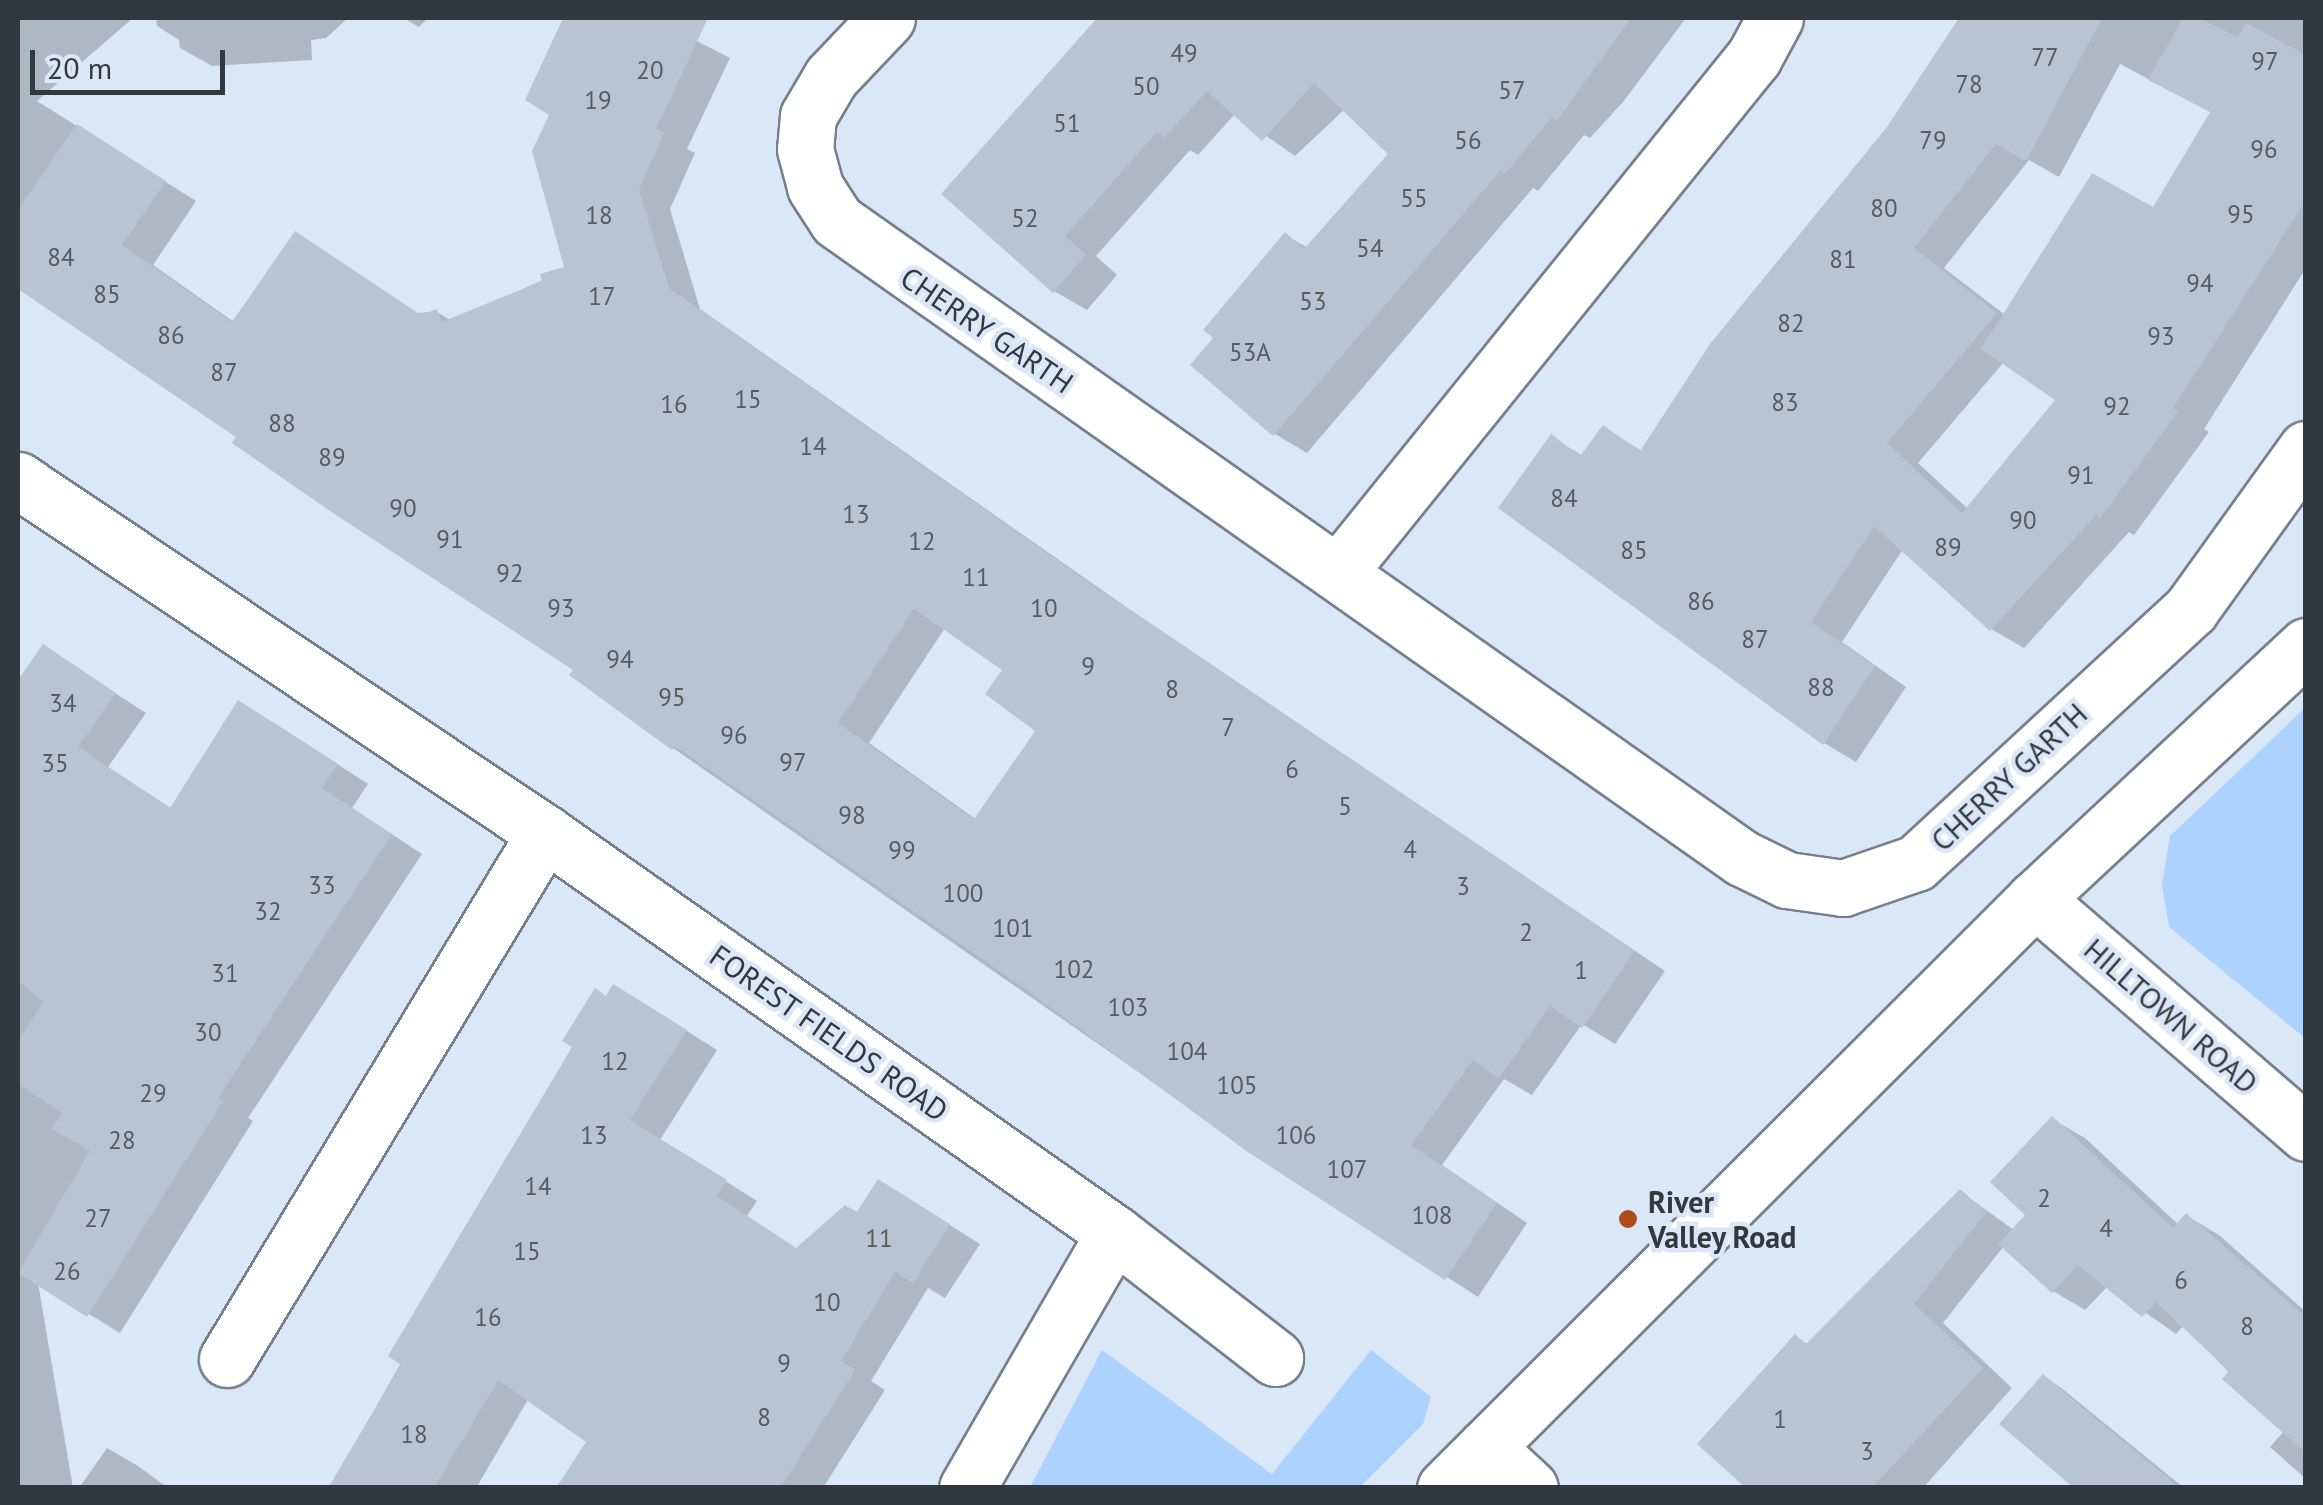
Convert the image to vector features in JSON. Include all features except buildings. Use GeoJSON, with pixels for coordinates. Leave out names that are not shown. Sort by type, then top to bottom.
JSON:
{"type":"FeatureCollection","features":[{"type":"Feature","properties":{"kind":"street","name":"CHERRY GARTH"},"geometry":{"type":"LineString","coordinates":[[887,18],[831,77],[808,116],[805,149],[815,188],[837,221],[878,256],[1340,570],[1742,858],[1787,880],[1843,888],[1916,862],[2190,609],[2306,449]]}},
{"type":"Feature","properties":{"kind":"street"},"geometry":{"type":"LineString","coordinates":[[1340,570],[1754,56],[1775,18]]}},
{"type":"Feature","properties":{"kind":"street","name":"FOREST FIELDS ROAD"},"geometry":{"type":"LineString","coordinates":[[18,480],[545,834],[1114,1233],[1275,1358]]}},
{"type":"Feature","properties":{"kind":"street"},"geometry":{"type":"LineString","coordinates":[[1445,1488],[2035,899],[2306,646]]}},
{"type":"Feature","properties":{"kind":"street"},"geometry":{"type":"LineString","coordinates":[[227,1360],[545,834]]}},
{"type":"Feature","properties":{"kind":"street","name":"HILLTOWN ROAD"},"geometry":{"type":"LineString","coordinates":[[2035,899],[2306,1133]]}},
{"type":"Feature","properties":{"kind":"street"},"geometry":{"type":"LineString","coordinates":[[967,1488],[1114,1233]]}},
{"type":"Feature","properties":{"kind":"street"},"geometry":{"type":"LineString","coordinates":[[1486,1448],[1530,1488]]}},
{"type":"Feature","properties":{"kind":"shaded area"},"geometry":{"type":"Polygon","coordinates":[[[2305,708],[2305,1038],[2169,927],[2162,884],[2170,836],[2305,708]]]}},
{"type":"Feature","properties":{"kind":"shaded area"},"geometry":{"type":"Polygon","coordinates":[[[1102,1350],[1272,1474],[1371,1350],[1431,1397],[1423,1424],[1360,1487],[1030,1487],[1102,1350]]]}},
{"type":"Feature","properties":{"kind":"place","name":"River Valley Road"},"geometry":{"type":"Point","coordinates":[1628,1219]}}]}
